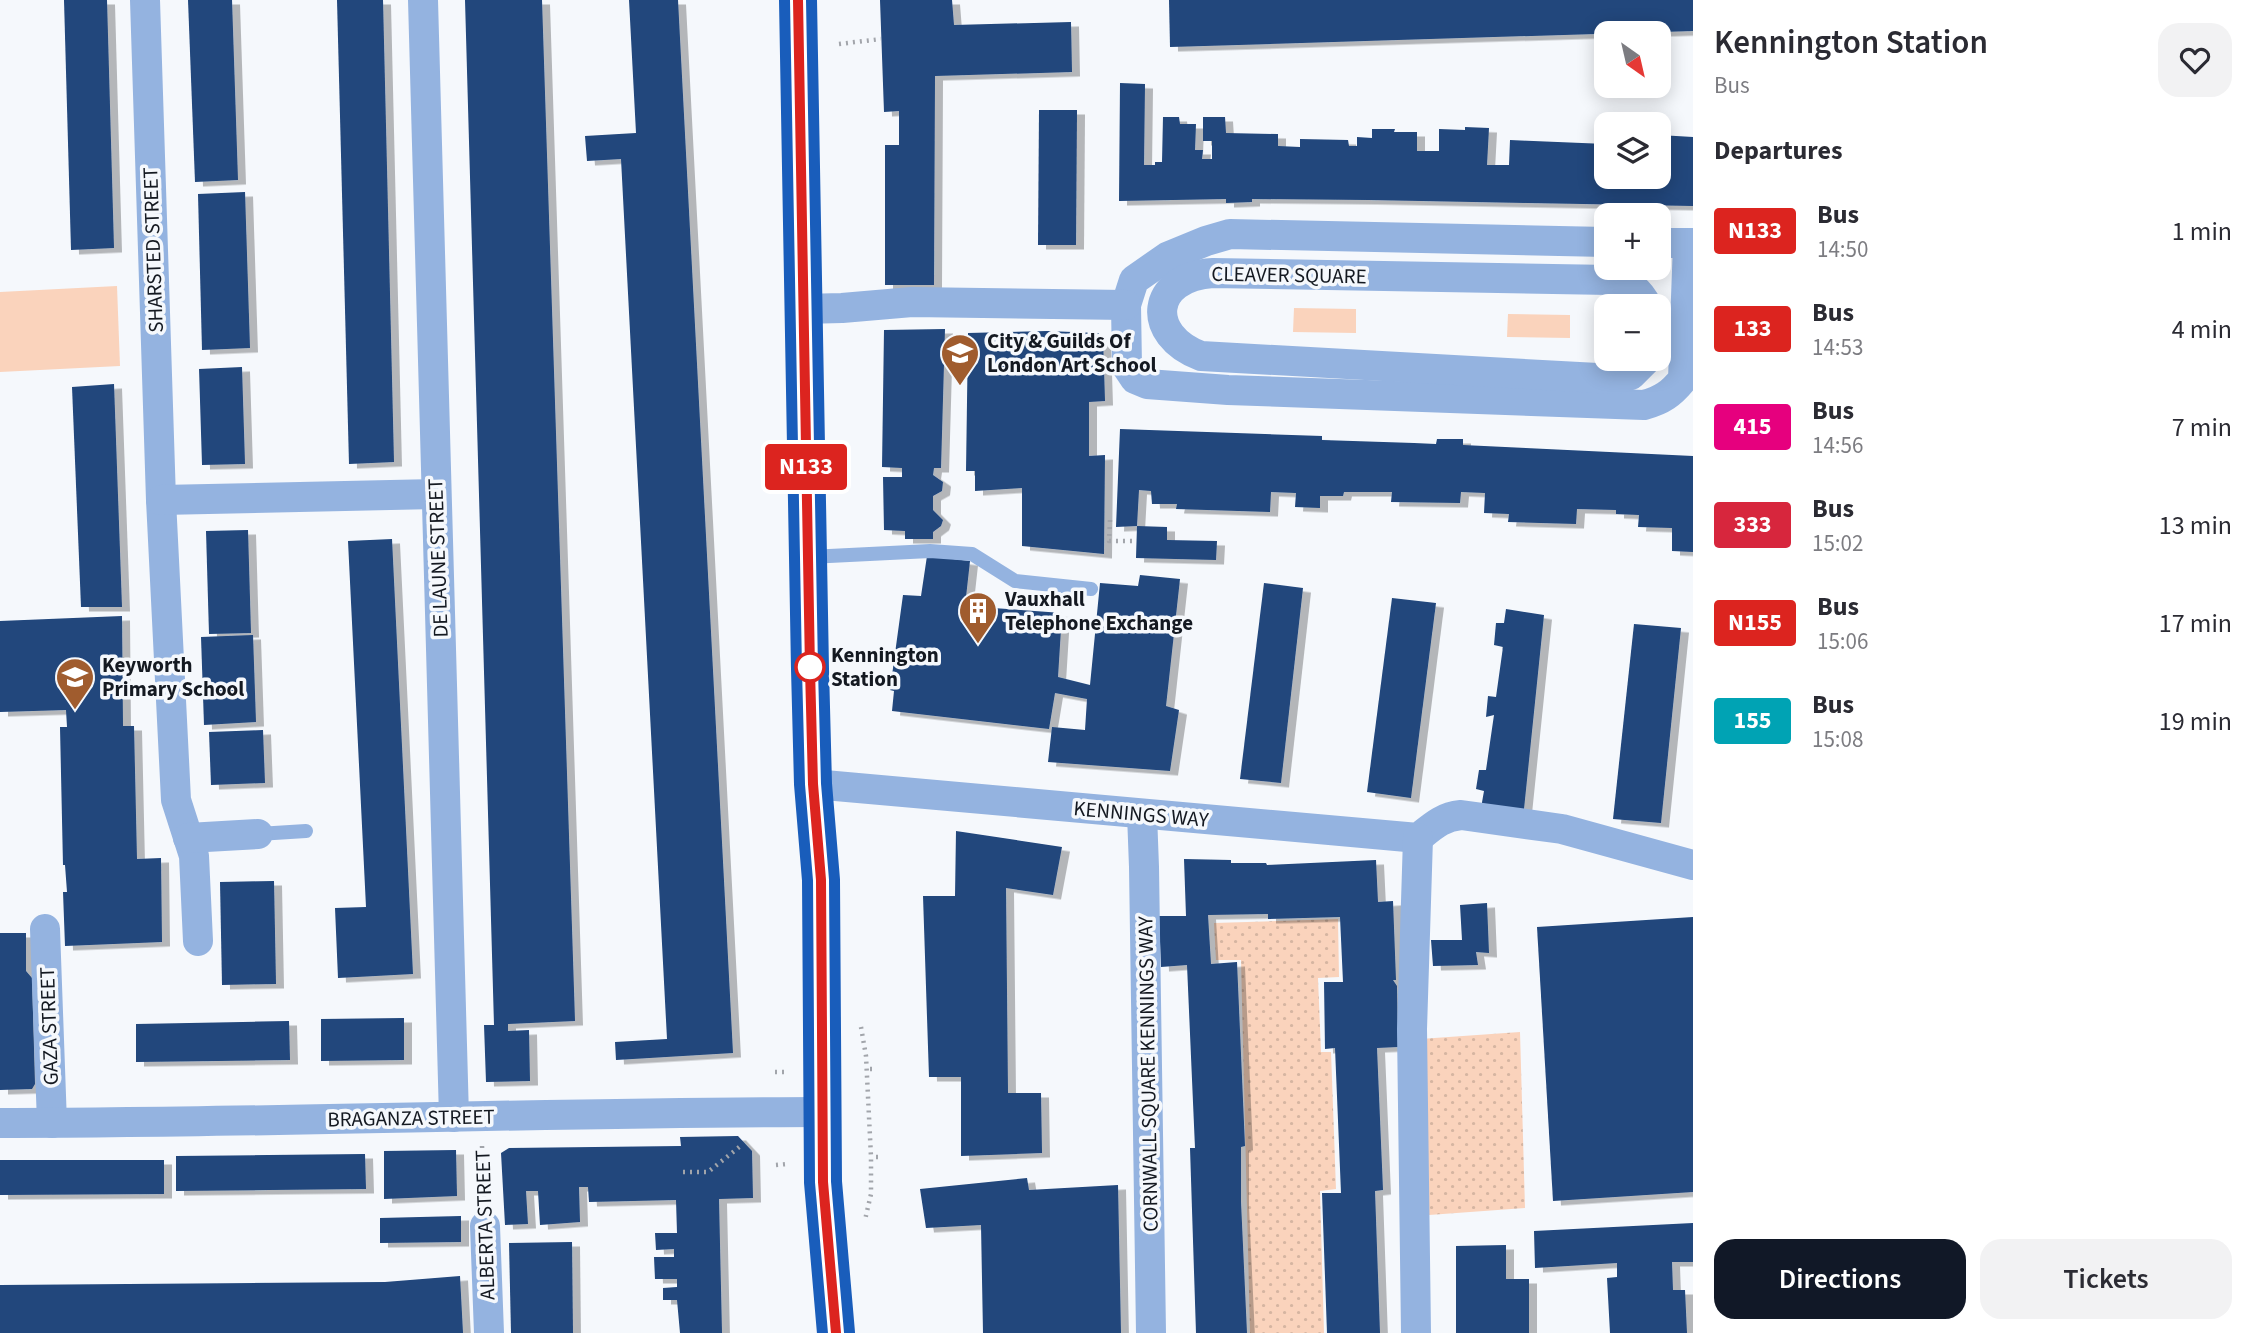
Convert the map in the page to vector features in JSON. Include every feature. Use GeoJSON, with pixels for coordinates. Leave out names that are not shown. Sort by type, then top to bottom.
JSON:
{"type":"FeatureCollection","features":[{"type":"Feature","properties":{"kind":"highway"},"geometry":{"type":"LineString","coordinates":[[798,0],[807,558],[813,784],[821,880],[823,1182],[836,1333]]}},
{"type":"Feature","properties":{"kind":"street","name":"SHARSTED STREET"},"geometry":{"type":"LineString","coordinates":[[145,0],[161,500],[176,800],[194,856],[198,941]]}},
{"type":"Feature","properties":{"kind":"street","name":"DE LAUNE STREET"},"geometry":{"type":"LineString","coordinates":[[423,0],[436,494],[467,1117]]}},
{"type":"Feature","properties":{"kind":"street","name":"CLEAVER SQUARE"},"geometry":{"type":"LineString","coordinates":[[1594,242],[1230,234],[1167,257],[1134,280],[1126,305],[1127,367],[1135,379],[1147,384],[1228,390],[1644,405],[1662,401],[1683,379],[1680,243]]}},
{"type":"Feature","properties":{"kind":"street","name":"CLEAVER SQUARE"},"geometry":{"type":"LineString","coordinates":[[1635,371],[1631,375],[1616,379],[1200,356],[1175,342],[1165,324],[1163,308],[1167,294],[1177,283],[1190,277],[1213,273],[1611,279],[1627,283],[1638,294]]}},
{"type":"Feature","properties":{"kind":"street"},"geometry":{"type":"LineString","coordinates":[[803,309],[871,307],[894,302],[1126,305]]}},
{"type":"Feature","properties":{"kind":"street"},"geometry":{"type":"LineString","coordinates":[[161,500],[436,494]]}},
{"type":"Feature","properties":{"kind":"street","name":"KENNINGS WAY"},"geometry":{"type":"LineString","coordinates":[[813,784],[1419,838]]}},
{"type":"Feature","properties":{"kind":"street","name":"CORNWALL SQUARE KENNINGS WAY"},"geometry":{"type":"LineString","coordinates":[[1142,814],[1152,1333]]}},
{"type":"Feature","properties":{"kind":"street"},"geometry":{"type":"LineString","coordinates":[[1416,1333],[1412,1029],[1419,838],[1447,816],[1461,815],[1562,829],[1693,864]]}},
{"type":"Feature","properties":{"kind":"street"},"geometry":{"type":"LineString","coordinates":[[188,838],[258,834]]}},
{"type":"Feature","properties":{"kind":"street","name":"GAZA STREET"},"geometry":{"type":"LineString","coordinates":[[45,929],[52,1123]]}},
{"type":"Feature","properties":{"kind":"street","name":"BRAGANZA STREET"},"geometry":{"type":"LineString","coordinates":[[0,1123],[588,1113],[823,1112]]}},
{"type":"Feature","properties":{"kind":"street","name":"ALBERTA STREET"},"geometry":{"type":"LineString","coordinates":[[485,1226],[489,1333]]}},
{"type":"Feature","properties":{"kind":"lane"},"geometry":{"type":"LineString","coordinates":[[807,558],[930,551],[972,554],[1016,581],[1091,589]]}},
{"type":"Feature","properties":{"kind":"lane"},"geometry":{"type":"LineString","coordinates":[[258,834],[306,831]]}},
{"type":"Feature","properties":{"kind":"path"},"geometry":{"type":"LineString","coordinates":[[839,44],[881,39]]}},
{"type":"Feature","properties":{"kind":"path"},"geometry":{"type":"LineString","coordinates":[[1110,520],[1109,541],[1136,541]]}},
{"type":"Feature","properties":{"kind":"path"},"geometry":{"type":"LineString","coordinates":[[775,1072],[784,1072]]}},
{"type":"Feature","properties":{"kind":"path"},"geometry":{"type":"LineString","coordinates":[[683,1172],[708,1172],[744,1143],[772,1112]]}},
{"type":"Feature","properties":{"kind":"path","name":"ALBERTA STREET"},"geometry":{"type":"LineString","coordinates":[[467,1117],[485,1226]]}},
{"type":"Feature","properties":{"kind":"path"},"geometry":{"type":"LineString","coordinates":[[776,1165],[787,1164]]}},
{"type":"Feature","properties":{"kind":"shaded area"},"geometry":{"type":"Polygon","coordinates":[[[117,286],[120,366],[0,372],[0,292],[117,286]]]}},
{"type":"Feature","properties":{"kind":"shaded area"},"geometry":{"type":"Polygon","coordinates":[[[1294,308],[1356,309],[1356,333],[1293,332],[1294,308]]]}},
{"type":"Feature","properties":{"kind":"shaded area"},"geometry":{"type":"Polygon","coordinates":[[[1508,314],[1570,315],[1570,338],[1507,337],[1508,314]]]}},
{"type":"Feature","properties":{"kind":"shaded area"},"geometry":{"type":"Polygon","coordinates":[[[1338,919],[1339,977],[1318,978],[1321,1052],[1331,1052],[1336,1189],[1320,1191],[1324,1333],[1250,1333],[1241,960],[1216,960],[1214,923],[1338,919]]]}},
{"type":"Feature","properties":{"kind":"shaded area"},"geometry":{"type":"Polygon","coordinates":[[[1520,1032],[1525,1208],[1429,1215],[1420,1039],[1520,1032]]]}},
{"type":"Feature","properties":{"kind":"building"},"geometry":{"type":"Polygon","coordinates":[[[64,0],[107,0],[114,248],[71,250],[64,0]]]}},
{"type":"Feature","properties":{"kind":"building"},"geometry":{"type":"Polygon","coordinates":[[[188,0],[232,0],[238,180],[195,182],[188,0]]]}},
{"type":"Feature","properties":{"kind":"building"},"geometry":{"type":"Polygon","coordinates":[[[337,0],[383,0],[394,462],[349,464],[337,0]]]}},
{"type":"Feature","properties":{"kind":"building"},"geometry":{"type":"Polygon","coordinates":[[[465,0],[542,0],[575,1021],[508,1024],[508,1031],[529,1030],[530,1081],[486,1082],[484,1025],[494,1025],[465,0]]]}},
{"type":"Feature","properties":{"kind":"building"},"geometry":{"type":"Polygon","coordinates":[[[629,0],[678,0],[733,1053],[616,1060],[615,1042],[667,1039],[621,159],[587,161],[585,136],[636,133],[629,0]]]}},
{"type":"Feature","properties":{"kind":"building"},"geometry":{"type":"Polygon","coordinates":[[[880,0],[952,0],[954,25],[1071,22],[1072,72],[935,76],[934,285],[885,285],[885,145],[899,145],[899,111],[884,112],[880,0]]]}},
{"type":"Feature","properties":{"kind":"building"},"geometry":{"type":"Polygon","coordinates":[[[1169,0],[1693,0],[1693,31],[1671,32],[1671,21],[1594,21],[1594,34],[1170,47],[1169,0]]]}},
{"type":"Feature","properties":{"kind":"building"},"geometry":{"type":"Polygon","coordinates":[[[1120,83],[1145,84],[1144,165],[1162,162],[1163,117],[1179,117],[1180,124],[1196,124],[1195,150],[1203,150],[1202,159],[1212,159],[1212,141],[1203,141],[1203,117],[1225,117],[1226,133],[1278,134],[1278,146],[1300,147],[1300,139],[1348,140],[1349,146],[1357,146],[1357,137],[1372,138],[1372,129],[1395,129],[1394,132],[1417,132],[1417,151],[1439,151],[1439,129],[1489,128],[1487,165],[1509,165],[1510,140],[1594,144],[1594,189],[1671,189],[1671,136],[1693,137],[1693,206],[1671,206],[1671,203],[1369,200],[1252,199],[1252,202],[1226,203],[1226,199],[1119,201],[1120,83]]]}},
{"type":"Feature","properties":{"kind":"building"},"geometry":{"type":"Polygon","coordinates":[[[1039,110],[1077,110],[1076,245],[1038,245],[1039,110]]]}},
{"type":"Feature","properties":{"kind":"building"},"geometry":{"type":"Polygon","coordinates":[[[245,192],[250,348],[202,350],[198,194],[245,192]]]}},
{"type":"Feature","properties":{"kind":"building"},"geometry":{"type":"Polygon","coordinates":[[[945,329],[941,468],[934,468],[933,475],[943,482],[942,491],[933,496],[933,510],[943,520],[941,526],[933,532],[933,539],[905,539],[905,531],[884,530],[883,477],[902,477],[902,468],[882,467],[884,330],[945,329]]]}},
{"type":"Feature","properties":{"kind":"building","name":"City & Guilds Of London Art School"},"geometry":{"type":"Polygon","coordinates":[[[968,333],[1098,333],[1103,337],[1105,401],[1089,402],[1089,456],[1105,455],[1104,554],[1022,546],[1022,488],[975,491],[975,471],[966,471],[968,333]]]}},
{"type":"Feature","properties":{"kind":"building"},"geometry":{"type":"Polygon","coordinates":[[[242,367],[245,464],[202,465],[199,369],[242,367]]]}},
{"type":"Feature","properties":{"kind":"building"},"geometry":{"type":"Polygon","coordinates":[[[114,384],[122,607],[81,607],[72,387],[114,384]]]}},
{"type":"Feature","properties":{"kind":"building"},"geometry":{"type":"Polygon","coordinates":[[[1120,429],[1322,436],[1322,440],[1436,444],[1437,439],[1463,439],[1463,445],[1693,456],[1693,552],[1672,551],[1672,528],[1638,527],[1639,515],[1616,514],[1616,510],[1577,509],[1576,524],[1508,522],[1509,514],[1484,513],[1485,493],[1461,492],[1460,503],[1391,502],[1392,492],[1344,492],[1343,496],[1320,496],[1320,508],[1295,507],[1296,493],[1271,492],[1270,512],[1176,509],[1177,504],[1152,504],[1151,491],[1139,490],[1137,526],[1116,527],[1120,429]]]}},
{"type":"Feature","properties":{"kind":"building"},"geometry":{"type":"Polygon","coordinates":[[[1137,526],[1167,527],[1167,540],[1217,541],[1216,560],[1136,558],[1137,526]]]}},
{"type":"Feature","properties":{"kind":"building"},"geometry":{"type":"Polygon","coordinates":[[[248,530],[251,633],[209,634],[206,531],[248,530]]]}},
{"type":"Feature","properties":{"kind":"building"},"geometry":{"type":"Polygon","coordinates":[[[392,539],[413,974],[338,978],[335,908],[366,907],[348,541],[392,539]]]}},
{"type":"Feature","properties":{"kind":"building","name":"Vauxhall Telephone Exchange"},"geometry":{"type":"Polygon","coordinates":[[[927,556],[970,561],[965,606],[1062,613],[1058,677],[1090,685],[1100,583],[1138,586],[1140,575],[1180,579],[1166,706],[1179,710],[1170,771],[1048,762],[1052,727],[1085,730],[1087,699],[1055,693],[1049,729],[892,711],[894,691],[890,690],[903,595],[921,596],[927,556]]]}},
{"type":"Feature","properties":{"kind":"building"},"geometry":{"type":"Polygon","coordinates":[[[1264,583],[1303,588],[1281,783],[1240,779],[1264,583]]]}},
{"type":"Feature","properties":{"kind":"building"},"geometry":{"type":"Polygon","coordinates":[[[1392,598],[1436,603],[1411,798],[1367,792],[1392,598]]]}},
{"type":"Feature","properties":{"kind":"building"},"geometry":{"type":"Polygon","coordinates":[[[1506,609],[1544,615],[1524,809],[1481,808],[1484,791],[1476,789],[1479,770],[1486,770],[1494,715],[1486,717],[1488,696],[1496,697],[1503,647],[1494,645],[1496,623],[1504,623],[1506,609]]]}},
{"type":"Feature","properties":{"kind":"building"},"geometry":{"type":"Polygon","coordinates":[[[122,616],[123,726],[134,726],[137,859],[161,858],[162,942],[65,946],[63,892],[67,892],[63,865],[60,727],[67,727],[66,710],[0,712],[0,621],[122,616]]]}},
{"type":"Feature","properties":{"kind":"building"},"geometry":{"type":"Polygon","coordinates":[[[1634,624],[1681,628],[1661,823],[1613,819],[1634,624]]]}},
{"type":"Feature","properties":{"kind":"building"},"geometry":{"type":"Polygon","coordinates":[[[253,635],[256,722],[204,725],[201,637],[253,635]]]}},
{"type":"Feature","properties":{"kind":"building"},"geometry":{"type":"Polygon","coordinates":[[[263,730],[265,783],[211,785],[209,732],[263,730]]]}},
{"type":"Feature","properties":{"kind":"building"},"geometry":{"type":"Polygon","coordinates":[[[956,831],[1062,847],[1053,895],[1006,888],[1008,1093],[1041,1093],[1042,1153],[961,1156],[961,1077],[929,1077],[923,896],[955,896],[956,831]]]}},
{"type":"Feature","properties":{"kind":"building"},"geometry":{"type":"Polygon","coordinates":[[[1184,859],[1231,860],[1231,863],[1267,865],[1376,860],[1378,902],[1393,901],[1396,980],[1393,980],[1397,986],[1398,1047],[1377,1048],[1383,1190],[1375,1191],[1380,1333],[1327,1333],[1322,1193],[1341,1193],[1335,1048],[1325,1049],[1324,982],[1343,982],[1340,917],[1268,919],[1268,914],[1208,915],[1211,964],[1237,962],[1245,1146],[1241,1147],[1241,1202],[1247,1333],[1196,1333],[1190,1148],[1195,1148],[1187,965],[1161,967],[1159,916],[1186,916],[1184,859]]]}},
{"type":"Feature","properties":{"kind":"building"},"geometry":{"type":"Polygon","coordinates":[[[274,881],[276,984],[222,985],[220,882],[274,881]]]}},
{"type":"Feature","properties":{"kind":"building"},"geometry":{"type":"Polygon","coordinates":[[[1487,903],[1489,953],[1476,952],[1478,965],[1433,966],[1431,940],[1462,940],[1460,905],[1487,903]]]}},
{"type":"Feature","properties":{"kind":"building"},"geometry":{"type":"Polygon","coordinates":[[[1693,917],[1693,1192],[1553,1201],[1537,927],[1693,917]]]}},
{"type":"Feature","properties":{"kind":"building"},"geometry":{"type":"Polygon","coordinates":[[[0,933],[26,933],[26,971],[32,978],[35,1084],[32,1089],[0,1090],[0,933]]]}},
{"type":"Feature","properties":{"kind":"building"},"geometry":{"type":"Polygon","coordinates":[[[404,1018],[404,1060],[321,1061],[321,1019],[404,1018]]]}},
{"type":"Feature","properties":{"kind":"building"},"geometry":{"type":"Polygon","coordinates":[[[289,1021],[290,1060],[136,1062],[136,1024],[289,1021]]]}},
{"type":"Feature","properties":{"kind":"building"},"geometry":{"type":"Polygon","coordinates":[[[738,1136],[752,1151],[753,1198],[719,1199],[722,1333],[680,1333],[677,1300],[663,1300],[663,1288],[677,1287],[677,1279],[655,1279],[654,1257],[674,1257],[674,1249],[656,1250],[655,1233],[677,1233],[676,1200],[589,1202],[588,1187],[579,1187],[580,1222],[540,1225],[538,1191],[526,1191],[528,1224],[505,1225],[501,1153],[509,1148],[681,1146],[680,1137],[738,1136]]]}},
{"type":"Feature","properties":{"kind":"building"},"geometry":{"type":"Polygon","coordinates":[[[456,1150],[457,1196],[384,1199],[384,1151],[456,1150]]]}},
{"type":"Feature","properties":{"kind":"building"},"geometry":{"type":"Polygon","coordinates":[[[365,1154],[366,1189],[176,1191],[176,1156],[365,1154]]]}},
{"type":"Feature","properties":{"kind":"building"},"geometry":{"type":"Polygon","coordinates":[[[0,1160],[164,1160],[164,1194],[0,1195],[0,1160]]]}},
{"type":"Feature","properties":{"kind":"building"},"geometry":{"type":"Polygon","coordinates":[[[1027,1178],[1029,1190],[1118,1185],[1121,1333],[983,1333],[981,1225],[926,1228],[920,1189],[1027,1178]]]}},
{"type":"Feature","properties":{"kind":"building"},"geometry":{"type":"Polygon","coordinates":[[[461,1216],[461,1242],[380,1243],[380,1218],[461,1216]]]}},
{"type":"Feature","properties":{"kind":"building"},"geometry":{"type":"Polygon","coordinates":[[[1693,1223],[1693,1262],[1672,1262],[1673,1290],[1685,1290],[1687,1333],[1610,1333],[1607,1278],[1617,1277],[1617,1263],[1535,1268],[1534,1231],[1693,1223]]]}},
{"type":"Feature","properties":{"kind":"building"},"geometry":{"type":"Polygon","coordinates":[[[572,1242],[573,1333],[511,1333],[509,1243],[572,1242]]]}},
{"type":"Feature","properties":{"kind":"building"},"geometry":{"type":"Polygon","coordinates":[[[1506,1245],[1506,1279],[1529,1279],[1529,1333],[1456,1333],[1456,1246],[1506,1245]]]}},
{"type":"Feature","properties":{"kind":"building"},"geometry":{"type":"Polygon","coordinates":[[[460,1276],[463,1333],[0,1333],[0,1285],[385,1282],[460,1276]]]}},
{"type":"Feature","properties":{"kind":"bus line","name":"N133"},"geometry":{"type":"LineString","coordinates":[[798,0],[813,784],[821,880],[823,1182],[836,1333]]}},
{"type":"Feature","properties":{"kind":"place","name":"City & Guilds Of London Art School"},"geometry":{"type":"Point","coordinates":[960,387]}},
{"type":"Feature","properties":{"kind":"place","name":"Vauxhall Telephone Exchange"},"geometry":{"type":"Point","coordinates":[978,645]}},
{"type":"Feature","properties":{"kind":"place","name":"Kennington Station"},"geometry":{"type":"Point","coordinates":[810,667]}},
{"type":"Feature","properties":{"kind":"place","name":"Keyworth Primary School"},"geometry":{"type":"Point","coordinates":[75,711]}}]}
